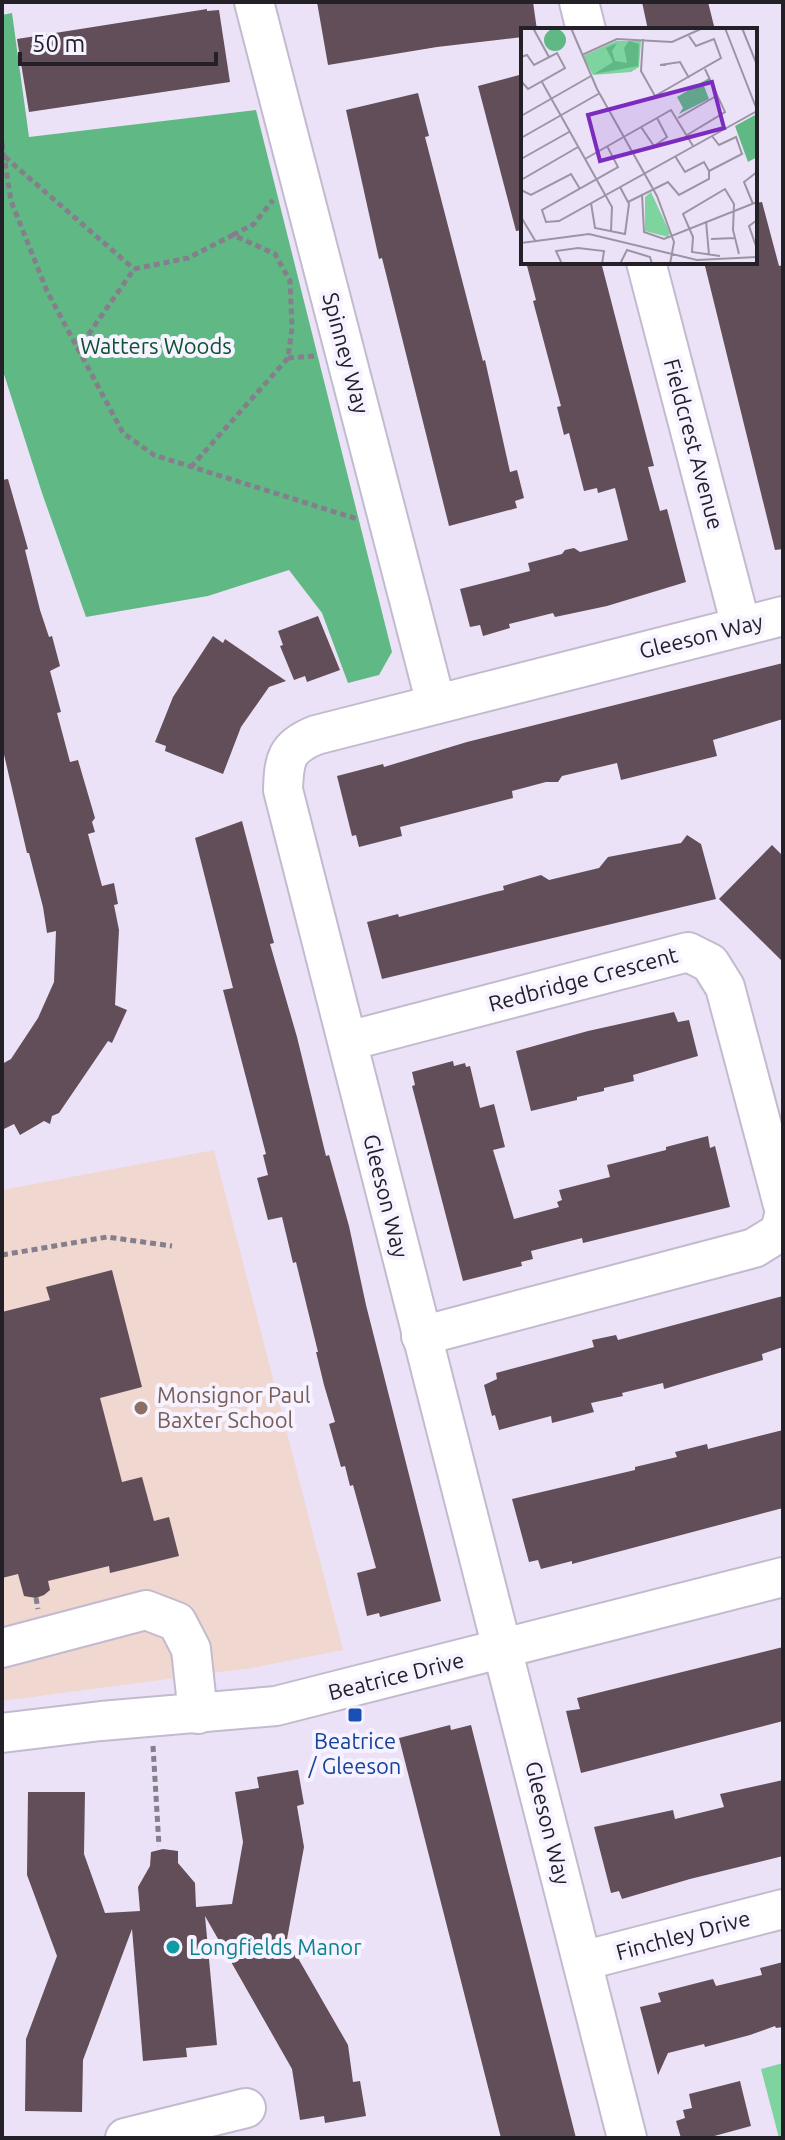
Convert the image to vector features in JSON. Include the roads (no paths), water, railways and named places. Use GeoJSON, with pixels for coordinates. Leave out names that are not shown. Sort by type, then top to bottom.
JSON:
{"type":"FeatureCollection","features":[{"type":"Feature","properties":{"kind":"street","name":"Spinney Way"},"geometry":{"type":"LineString","coordinates":[[254,2],[436,704]]}},
{"type":"Feature","properties":{"kind":"street"},"geometry":{"type":"LineString","coordinates":[[579,2],[586,28]]}},
{"type":"Feature","properties":{"kind":"street","name":"Fieldcrest Avenue"},"geometry":{"type":"LineString","coordinates":[[647,264],[741,626]]}},
{"type":"Feature","properties":{"kind":"street","name":"Gleeson Way"},"geometry":{"type":"LineString","coordinates":[[627,2138],[283,790],[288,754],[298,742],[316,735],[783,616]]}},
{"type":"Feature","properties":{"kind":"street","name":"Redbridge Crescent"},"geometry":{"type":"LineString","coordinates":[[348,1041],[688,952],[710,963],[725,987],[783,1205]]}},
{"type":"Feature","properties":{"kind":"street"},"geometry":{"type":"LineString","coordinates":[[421,1336],[754,1248],[780,1232],[783,1219]]}},
{"type":"Feature","properties":{"kind":"street","name":"Beatrice Drive"},"geometry":{"type":"LineString","coordinates":[[2,1733],[276,1706],[783,1577]]}},
{"type":"Feature","properties":{"kind":"street"},"geometry":{"type":"LineString","coordinates":[[2,1648],[146,1610],[177,1622],[191,1649],[198,1714]]}},
{"type":"Feature","properties":{"kind":"street","name":"Finchley Drive"},"geometry":{"type":"LineString","coordinates":[[582,1961],[783,1909]]}},
{"type":"Feature","properties":{"kind":"street"},"geometry":{"type":"LineString","coordinates":[[125,2138],[246,2108]]}},
{"type":"Feature","properties":{"kind":"place","name":"Monsignor Paul Baxter School"},"geometry":{"type":"Point","coordinates":[141,1408]}},
{"type":"Feature","properties":{"kind":"place","name":"Beatrice / Gleeson"},"geometry":{"type":"Point","coordinates":[355,1715]}},
{"type":"Feature","properties":{"kind":"place","name":"Longfields Manor"},"geometry":{"type":"Point","coordinates":[173,1947]}},
{"type":"Feature","properties":{"kind":"park label","name":"Watters Woods"},"geometry":{"type":"Point","coordinates":[156,346]}}]}
